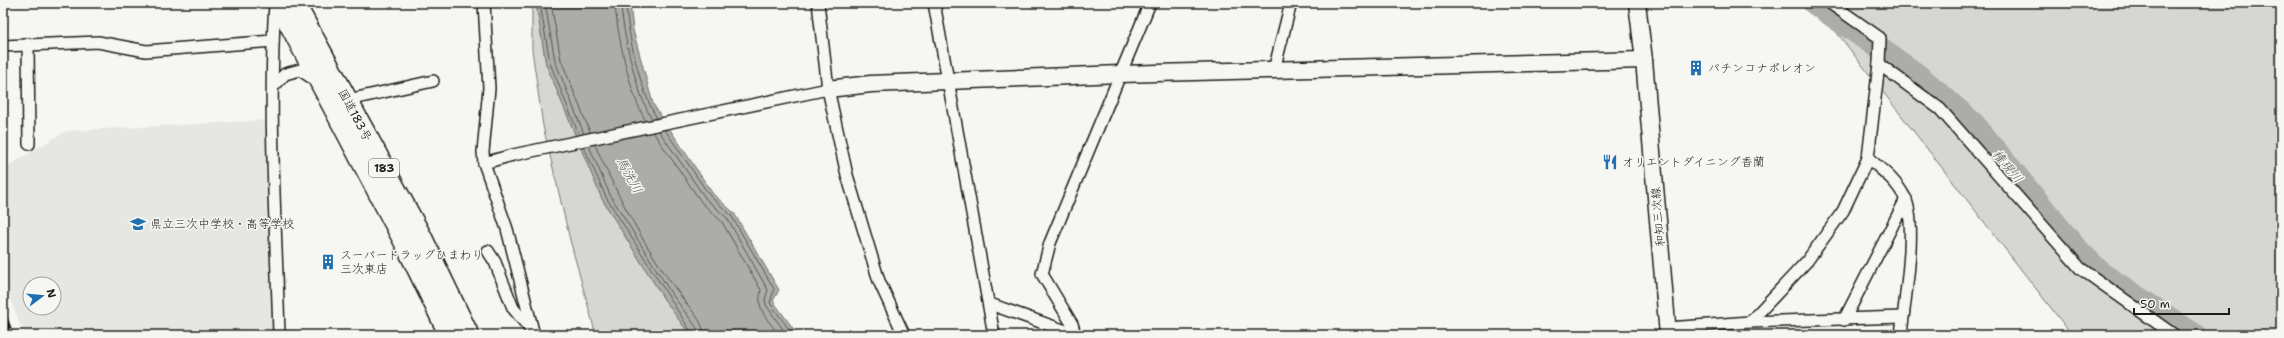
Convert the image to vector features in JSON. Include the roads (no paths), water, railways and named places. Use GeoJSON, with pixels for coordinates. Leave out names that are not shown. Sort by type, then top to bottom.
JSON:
{"type":"FeatureCollection","features":[{"type":"Feature","properties":{"kind":"highway","name":"国道183号"},"geometry":{"type":"LineString","coordinates":[[279,3],[406,244],[450,335]]}},
{"type":"Feature","properties":{"kind":"highway","name":"国道183号"},"geometry":{"type":"LineString","coordinates":[[294,3],[421,237],[468,335]]}},
{"type":"Feature","properties":{"kind":"street"},"geometry":{"type":"LineString","coordinates":[[275,3],[273,87],[279,335]]}},
{"type":"Feature","properties":{"kind":"street"},"geometry":{"type":"LineString","coordinates":[[484,3],[489,88],[483,152],[484,163],[507,229],[533,334]]}},
{"type":"Feature","properties":{"kind":"street"},"geometry":{"type":"LineString","coordinates":[[818,3],[828,89],[847,175],[880,281],[904,335]]}},
{"type":"Feature","properties":{"kind":"street"},"geometry":{"type":"LineString","coordinates":[[934,3],[946,80],[990,304],[994,335]]}},
{"type":"Feature","properties":{"kind":"street"},"geometry":{"type":"LineString","coordinates":[[1076,335],[1072,324],[1042,274],[1050,243],[1150,3]]}},
{"type":"Feature","properties":{"kind":"street"},"geometry":{"type":"LineString","coordinates":[[1274,70],[1291,3]]}},
{"type":"Feature","properties":{"kind":"street","name":"和知三次線"},"geometry":{"type":"LineString","coordinates":[[1637,3],[1644,60],[1668,332]]}},
{"type":"Feature","properties":{"kind":"street"},"geometry":{"type":"LineString","coordinates":[[1750,322],[1807,261],[1843,211],[1868,158],[1880,61],[1880,38],[1830,3]]}},
{"type":"Feature","properties":{"kind":"street"},"geometry":{"type":"LineString","coordinates":[[3,46],[98,42],[146,51],[273,41]]}},
{"type":"Feature","properties":{"kind":"street"},"geometry":{"type":"LineString","coordinates":[[28,44],[29,144]]}},
{"type":"Feature","properties":{"kind":"street"},"geometry":{"type":"LineString","coordinates":[[484,163],[513,155],[810,94],[828,89],[871,84],[1120,74],[1644,60]]}},
{"type":"Feature","properties":{"kind":"street"},"geometry":{"type":"LineString","coordinates":[[1880,61],[1940,109],[2080,268],[2174,335]]}},
{"type":"Feature","properties":{"kind":"street"},"geometry":{"type":"LineString","coordinates":[[273,87],[285,74],[300,70],[321,83]]}},
{"type":"Feature","properties":{"kind":"street"},"geometry":{"type":"LineString","coordinates":[[348,100],[433,81]]}},
{"type":"Feature","properties":{"kind":"street"},"geometry":{"type":"LineString","coordinates":[[1868,158],[1892,179],[1906,199],[1909,218],[1909,244],[1901,335]]}},
{"type":"Feature","properties":{"kind":"street"},"geometry":{"type":"LineString","coordinates":[[1844,320],[1906,199]]}},
{"type":"Feature","properties":{"kind":"street"},"geometry":{"type":"LineString","coordinates":[[488,251],[495,262],[513,308],[533,334]]}},
{"type":"Feature","properties":{"kind":"street"},"geometry":{"type":"LineString","coordinates":[[990,304],[1076,335]]}},
{"type":"Feature","properties":{"kind":"street"},"geometry":{"type":"LineString","coordinates":[[1668,332],[1750,322],[1902,317]]}},
{"type":"Feature","properties":{"kind":"water","name":"馬洗川"},"geometry":{"type":"Polygon","coordinates":[[[536,3],[630,3],[633,30],[653,104],[713,194],[734,213],[779,290],[773,301],[798,335],[690,335],[664,299],[602,199],[546,64],[536,3]]]}},
{"type":"Feature","properties":{"kind":"waterway","name":"権現川"},"geometry":{"type":"LineString","coordinates":[[1814,3],[1919,76],[1974,124],[2075,247],[2101,273],[2195,335]]}},
{"type":"Feature","properties":{"kind":"railway"},"geometry":{"type":"LineString","coordinates":[[3,312],[12,335]]}},
{"type":"Feature","properties":{"kind":"place","name":"パチンコナポレオン"},"geometry":{"type":"Point","coordinates":[1696,68]}},
{"type":"Feature","properties":{"kind":"place","name":"オリエントダイニング香蘭"},"geometry":{"type":"Point","coordinates":[1610,162]}},
{"type":"Feature","properties":{"kind":"place","name":"県立三次中学校・高等学校"},"geometry":{"type":"Point","coordinates":[138,224]}},
{"type":"Feature","properties":{"kind":"place","name":"スーパードラッグひまわり 三次東店"},"geometry":{"type":"Point","coordinates":[328,262]}}]}
